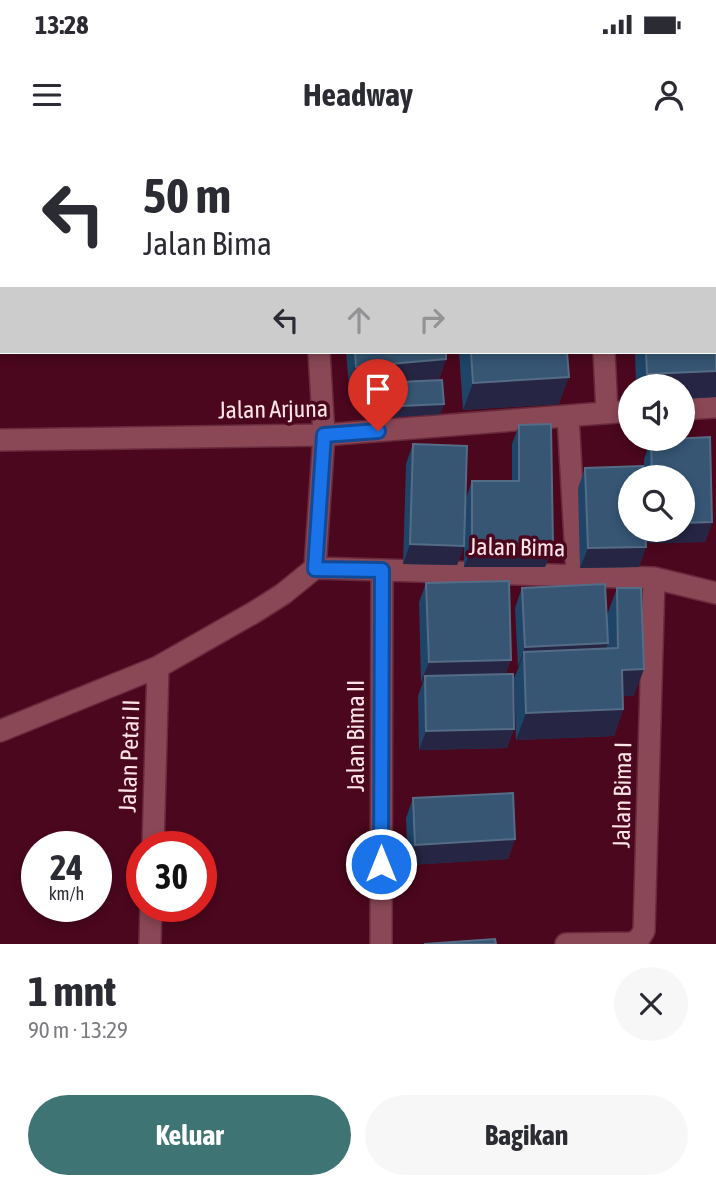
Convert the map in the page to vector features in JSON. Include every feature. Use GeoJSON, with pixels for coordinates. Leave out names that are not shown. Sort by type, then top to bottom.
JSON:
{"type":"FeatureCollection","features":[{"type":"Feature","properties":{"kind":"street"},"geometry":{"type":"LineString","coordinates":[[0,731],[158,667],[253,613],[315,569],[324,435],[319,354]]}},
{"type":"Feature","properties":{"kind":"street"},"geometry":{"type":"LineString","coordinates":[[604,354],[607,412]]}},
{"type":"Feature","properties":{"kind":"street"},"geometry":{"type":"LineString","coordinates":[[695,409],[716,408]]}},
{"type":"Feature","properties":{"kind":"street","name":"Jalan Arjuna"},"geometry":{"type":"LineString","coordinates":[[0,440],[324,435],[618,412]]}},
{"type":"Feature","properties":{"kind":"street"},"geometry":{"type":"LineString","coordinates":[[568,415],[578,575]]}},
{"type":"Feature","properties":{"kind":"street","name":"Jalan Bima"},"geometry":{"type":"LineString","coordinates":[[315,569],[654,578],[716,593]]}},
{"type":"Feature","properties":{"kind":"street","name":"Jalan Bima II"},"geometry":{"type":"LineString","coordinates":[[381,944],[382,570]]}},
{"type":"Feature","properties":{"kind":"street","name":"Jalan Bima I"},"geometry":{"type":"LineString","coordinates":[[566,944],[632,943],[639,939],[644,930],[654,578]]}},
{"type":"Feature","properties":{"kind":"street","name":"Jalan Petai II"},"geometry":{"type":"LineString","coordinates":[[153,831],[158,667]]}},
{"type":"Feature","properties":{"kind":"street"},"geometry":{"type":"LineString","coordinates":[[150,944],[151,922]]}},
{"type":"Feature","properties":{"kind":"building"},"geometry":{"type":"Polygon","coordinates":[[[355,354],[446,354],[446,359],[356,367],[355,354]]]}},
{"type":"Feature","properties":{"kind":"building"},"geometry":{"type":"Polygon","coordinates":[[[471,354],[567,354],[569,377],[473,383],[471,354]]]}},
{"type":"Feature","properties":{"kind":"building"},"geometry":{"type":"Polygon","coordinates":[[[646,354],[716,354],[716,371],[647,374],[646,354]]]}},
{"type":"Feature","properties":{"kind":"building"},"geometry":{"type":"Polygon","coordinates":[[[442,380],[444,404],[379,407],[378,383],[442,380]]]}},
{"type":"Feature","properties":{"kind":"building"},"geometry":{"type":"Polygon","coordinates":[[[551,424],[553,547],[472,547],[472,481],[519,481],[519,425],[551,424]]]}},
{"type":"Feature","properties":{"kind":"building"},"geometry":{"type":"Polygon","coordinates":[[[710,437],[712,522],[695,523],[695,465],[652,465],[651,451],[695,451],[695,438],[710,437]]]}},
{"type":"Feature","properties":{"kind":"building"},"geometry":{"type":"Polygon","coordinates":[[[413,444],[467,446],[464,546],[410,544],[413,444]]]}},
{"type":"Feature","properties":{"kind":"building"},"geometry":{"type":"Polygon","coordinates":[[[618,467],[618,542],[646,542],[646,547],[588,548],[585,468],[618,467]]]}},
{"type":"Feature","properties":{"kind":"building"},"geometry":{"type":"Polygon","coordinates":[[[509,581],[511,660],[429,662],[426,583],[509,581]]]}},
{"type":"Feature","properties":{"kind":"building"},"geometry":{"type":"Polygon","coordinates":[[[605,584],[608,643],[525,647],[522,588],[605,584]]]}},
{"type":"Feature","properties":{"kind":"building"},"geometry":{"type":"Polygon","coordinates":[[[617,588],[641,588],[644,669],[622,670],[623,709],[526,713],[524,652],[618,648],[617,588]]]}},
{"type":"Feature","properties":{"kind":"building"},"geometry":{"type":"Polygon","coordinates":[[[513,674],[514,729],[426,731],[425,676],[513,674]]]}},
{"type":"Feature","properties":{"kind":"building"},"geometry":{"type":"Polygon","coordinates":[[[513,793],[515,839],[415,845],[413,798],[513,793]]]}},
{"type":"Feature","properties":{"kind":"building"},"geometry":{"type":"Polygon","coordinates":[[[495,939],[496,944],[424,944],[495,939]]]}},
{"type":"Feature","properties":{"kind":"route"},"geometry":{"type":"LineString","coordinates":[[378,431],[324,435],[315,569],[382,570],[381,864]]}}]}
